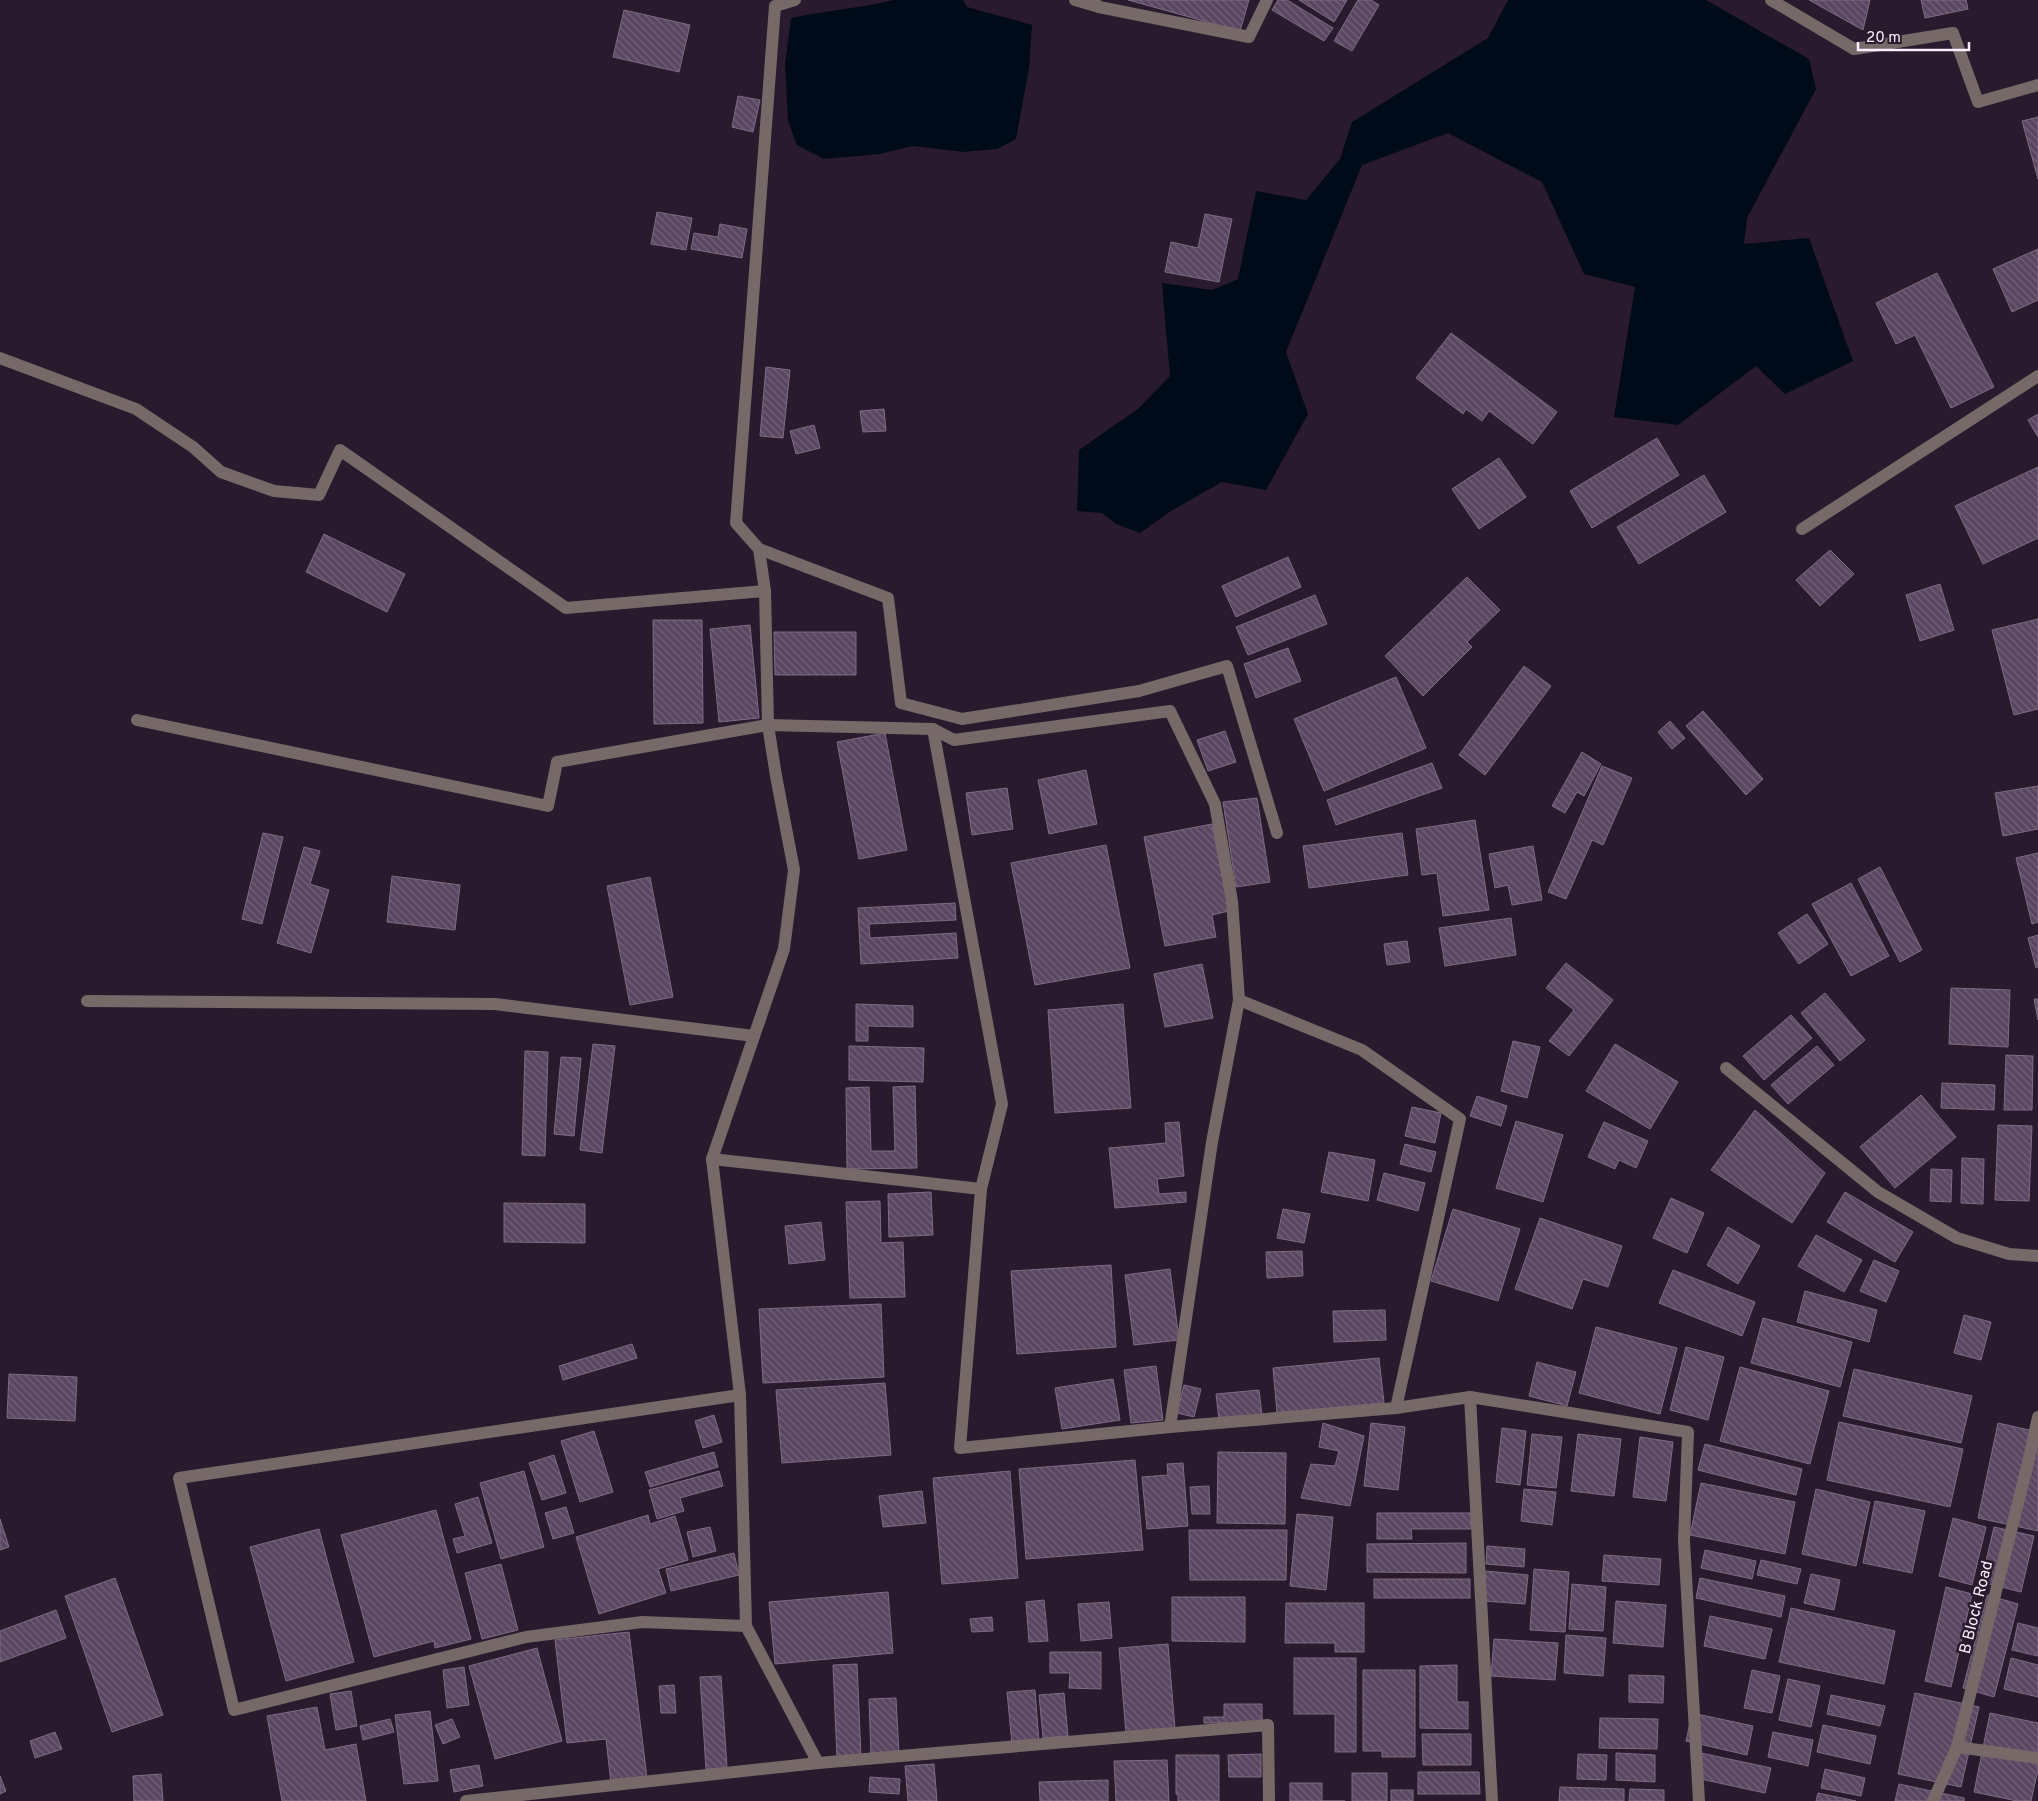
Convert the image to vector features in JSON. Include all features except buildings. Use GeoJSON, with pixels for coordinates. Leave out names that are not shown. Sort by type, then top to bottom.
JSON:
{"type":"FeatureCollection","features":[{"type":"Feature","properties":{"kind":"street"},"geometry":{"type":"LineString","coordinates":[[795,0],[775,6],[736,523],[759,549],[888,598],[901,703],[962,719],[1138,691],[1227,666],[1277,834]]}},
{"type":"Feature","properties":{"kind":"street"},"geometry":{"type":"LineString","coordinates":[[1075,0],[1249,37],[1267,0]]}},
{"type":"Feature","properties":{"kind":"street"},"geometry":{"type":"LineString","coordinates":[[1771,0],[1854,49],[1953,33],[1978,102],[2038,85]]}},
{"type":"Feature","properties":{"kind":"street"},"geometry":{"type":"LineString","coordinates":[[0,358],[136,409],[193,447],[222,472],[274,492],[319,495],[340,450],[566,608],[765,591]]}},
{"type":"Feature","properties":{"kind":"street"},"geometry":{"type":"LineString","coordinates":[[1802,529],[2038,376]]}},
{"type":"Feature","properties":{"kind":"street"},"geometry":{"type":"LineString","coordinates":[[759,549],[765,591],[768,725],[794,870],[784,949],[712,1159],[740,1395],[746,1626],[818,1763]]}},
{"type":"Feature","properties":{"kind":"street"},"geometry":{"type":"LineString","coordinates":[[137,720],[548,806],[556,762],[768,725],[933,729],[954,740],[1170,711],[1215,804],[1232,902],[1239,1000],[1212,1142],[1170,1426]]}},
{"type":"Feature","properties":{"kind":"street"},"geometry":{"type":"LineString","coordinates":[[933,729],[1002,1104],[981,1189],[960,1448],[1170,1426],[1396,1408],[1470,1397],[1688,1432],[1684,1541],[1699,1801]]}},
{"type":"Feature","properties":{"kind":"street"},"geometry":{"type":"LineString","coordinates":[[1239,1000],[1362,1050],[1460,1119],[1396,1408]]}},
{"type":"Feature","properties":{"kind":"street"},"geometry":{"type":"LineString","coordinates":[[86,1001],[495,1004],[754,1036]]}},
{"type":"Feature","properties":{"kind":"street"},"geometry":{"type":"LineString","coordinates":[[1726,1068],[1878,1192],[1957,1238],[2009,1254],[2038,1256]]}},
{"type":"Feature","properties":{"kind":"street"},"geometry":{"type":"LineString","coordinates":[[712,1159],[981,1189]]}},
{"type":"Feature","properties":{"kind":"street"},"geometry":{"type":"LineString","coordinates":[[740,1395],[179,1478],[234,1710],[526,1637],[642,1622],[746,1626]]}},
{"type":"Feature","properties":{"kind":"street"},"geometry":{"type":"LineString","coordinates":[[1470,1397],[1492,1801]]}},
{"type":"Feature","properties":{"kind":"street","name":"B Block Road"},"geometry":{"type":"LineString","coordinates":[[1933,1801],[1957,1747],[2033,1463],[2038,1417]]}},
{"type":"Feature","properties":{"kind":"street"},"geometry":{"type":"LineString","coordinates":[[466,1801],[818,1763],[1268,1725],[1269,1801]]}},
{"type":"Feature","properties":{"kind":"street"},"geometry":{"type":"LineString","coordinates":[[1957,1747],[2038,1758]]}},
{"type":"Feature","properties":{"kind":"water"},"geometry":{"type":"Polygon","coordinates":[[[894,0],[963,0],[967,7],[1032,25],[1029,68],[1016,139],[997,149],[964,152],[913,146],[880,154],[824,159],[797,145],[788,121],[785,64],[791,18],[894,0]]]}},
{"type":"Feature","properties":{"kind":"water"},"geometry":{"type":"Polygon","coordinates":[[[1508,0],[1706,0],[1809,59],[1816,89],[1747,218],[1744,244],[1809,238],[1853,361],[1785,394],[1756,366],[1678,425],[1614,417],[1635,287],[1584,274],[1542,182],[1448,133],[1362,165],[1286,352],[1308,414],[1266,490],[1222,482],[1171,511],[1140,533],[1116,524],[1102,513],[1077,511],[1079,450],[1138,409],[1170,376],[1162,283],[1212,290],[1238,279],[1256,191],[1306,200],[1340,159],[1352,122],[1488,38],[1508,0]]]}}]}
